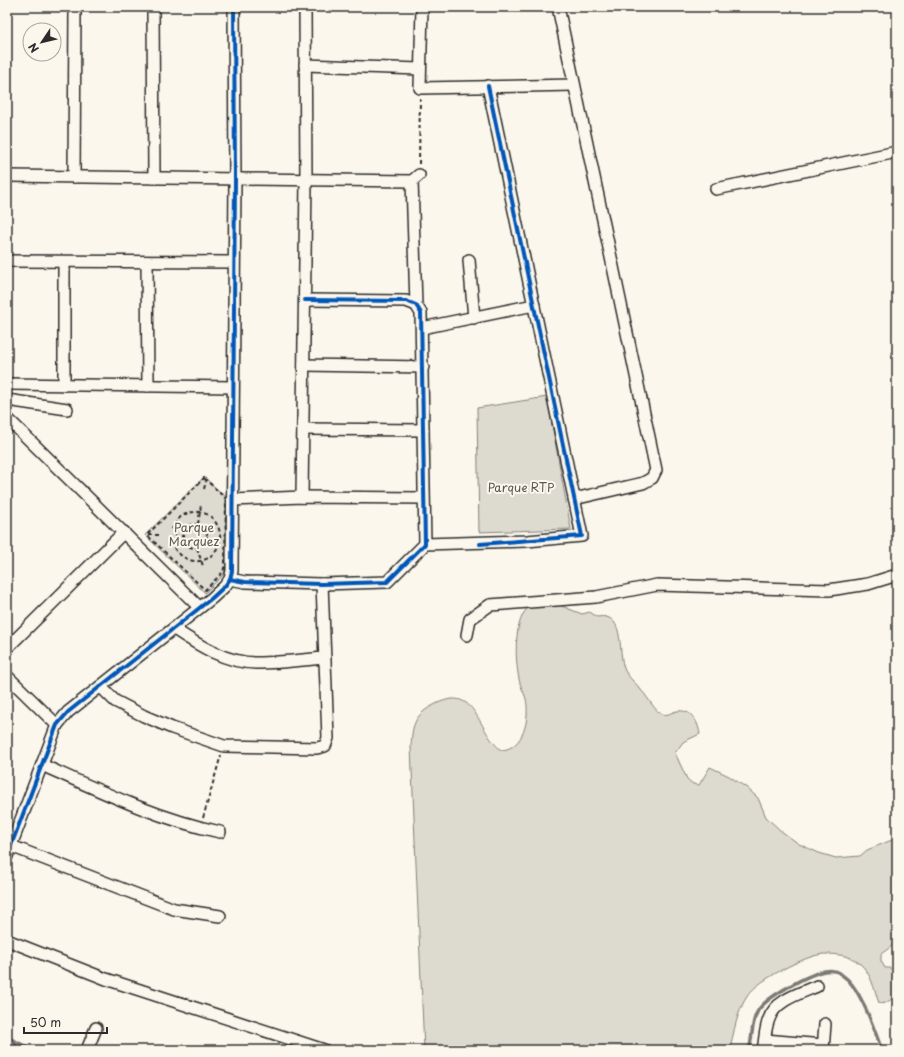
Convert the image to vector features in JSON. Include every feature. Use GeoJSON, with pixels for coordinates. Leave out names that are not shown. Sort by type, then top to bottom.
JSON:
{"type":"FeatureCollection","features":[{"type":"Feature","properties":{"kind":"street"},"geometry":{"type":"LineString","coordinates":[[74,177],[75,7]]}},
{"type":"Feature","properties":{"kind":"street"},"geometry":{"type":"LineString","coordinates":[[153,7],[154,178]]}},
{"type":"Feature","properties":{"kind":"street"},"geometry":{"type":"LineString","coordinates":[[220,916],[174,909],[9,851],[57,725],[68,712],[174,629],[225,586],[230,579],[232,571],[229,540],[233,500],[233,262],[235,179],[234,7]]}},
{"type":"Feature","properties":{"kind":"street"},"geometry":{"type":"LineString","coordinates":[[302,497],[306,180],[304,7]]}},
{"type":"Feature","properties":{"kind":"street"},"geometry":{"type":"LineString","coordinates":[[422,7],[420,88],[574,85]]}},
{"type":"Feature","properties":{"kind":"street"},"geometry":{"type":"LineString","coordinates":[[558,7],[656,470],[652,478],[643,483],[574,499]]}},
{"type":"Feature","properties":{"kind":"street"},"geometry":{"type":"LineString","coordinates":[[305,65],[420,69]]}},
{"type":"Feature","properties":{"kind":"street"},"geometry":{"type":"LineString","coordinates":[[230,579],[245,582],[322,584],[387,582],[425,544],[480,544],[582,536],[488,86]]}},
{"type":"Feature","properties":{"kind":"street"},"geometry":{"type":"LineString","coordinates":[[716,189],[897,152]]}},
{"type":"Feature","properties":{"kind":"street"},"geometry":{"type":"LineString","coordinates":[[7,176],[306,180],[416,178],[416,305]]}},
{"type":"Feature","properties":{"kind":"street"},"geometry":{"type":"LineString","coordinates":[[469,260],[474,318]]}},
{"type":"Feature","properties":{"kind":"street"},"geometry":{"type":"LineString","coordinates":[[7,261],[233,262]]}},
{"type":"Feature","properties":{"kind":"street"},"geometry":{"type":"LineString","coordinates":[[64,262],[64,385]]}},
{"type":"Feature","properties":{"kind":"street"},"geometry":{"type":"LineString","coordinates":[[147,262],[148,386]]}},
{"type":"Feature","properties":{"kind":"street"},"geometry":{"type":"LineString","coordinates":[[305,300],[406,301],[416,305],[422,313],[423,498],[425,544]]}},
{"type":"Feature","properties":{"kind":"street"},"geometry":{"type":"LineString","coordinates":[[422,328],[534,305]]}},
{"type":"Feature","properties":{"kind":"street"},"geometry":{"type":"LineString","coordinates":[[304,365],[423,366]]}},
{"type":"Feature","properties":{"kind":"street"},"geometry":{"type":"LineString","coordinates":[[7,384],[233,387]]}},
{"type":"Feature","properties":{"kind":"street"},"geometry":{"type":"LineString","coordinates":[[7,400],[67,409]]}},
{"type":"Feature","properties":{"kind":"street"},"geometry":{"type":"LineString","coordinates":[[7,418],[199,607]]}},
{"type":"Feature","properties":{"kind":"street"},"geometry":{"type":"LineString","coordinates":[[303,430],[423,430]]}},
{"type":"Feature","properties":{"kind":"street"},"geometry":{"type":"LineString","coordinates":[[233,500],[302,497],[423,498]]}},
{"type":"Feature","properties":{"kind":"street"},"geometry":{"type":"LineString","coordinates":[[7,648],[124,532]]}},
{"type":"Feature","properties":{"kind":"street"},"geometry":{"type":"LineString","coordinates":[[467,636],[470,619],[490,605],[596,597],[657,585],[829,590],[868,584],[897,575]]}},
{"type":"Feature","properties":{"kind":"street"},"geometry":{"type":"LineString","coordinates":[[101,687],[115,701],[144,716],[172,728],[224,746],[317,748],[325,746],[328,738],[322,584]]}},
{"type":"Feature","properties":{"kind":"street"},"geometry":{"type":"LineString","coordinates":[[174,629],[198,645],[227,658],[255,663],[324,658]]}},
{"type":"Feature","properties":{"kind":"street"},"geometry":{"type":"LineString","coordinates":[[7,676],[57,725]]}},
{"type":"Feature","properties":{"kind":"street"},"geometry":{"type":"LineString","coordinates":[[42,765],[118,799],[200,828],[220,832]]}},
{"type":"Feature","properties":{"kind":"street"},"geometry":{"type":"LineString","coordinates":[[7,940],[106,979],[304,1047],[324,1050]]}},
{"type":"Feature","properties":{"kind":"street"},"geometry":{"type":"LineString","coordinates":[[817,986],[782,1003],[773,1012],[768,1019],[764,1045],[823,1047],[825,1024]]}},
{"type":"Feature","properties":{"kind":"street"},"geometry":{"type":"LineString","coordinates":[[87,1050],[96,1028]]}},
{"type":"Feature","properties":{"kind":"street"},"geometry":{"type":"LineString","coordinates":[[7,1047],[13,1050]]}},
{"type":"Feature","properties":{"kind":"path"},"geometry":{"type":"LineString","coordinates":[[416,178],[420,88]]}},
{"type":"Feature","properties":{"kind":"path"},"geometry":{"type":"LineString","coordinates":[[204,478],[226,499],[229,540],[225,564],[222,572],[205,590],[147,535],[204,478]]}},
{"type":"Feature","properties":{"kind":"path"},"geometry":{"type":"LineString","coordinates":[[204,489],[206,480]]}},
{"type":"Feature","properties":{"kind":"path"},"geometry":{"type":"LineString","coordinates":[[198,524],[201,505]]}},
{"type":"Feature","properties":{"kind":"path"},"geometry":{"type":"LineString","coordinates":[[170,542],[176,552],[183,558],[191,561],[202,560],[214,553],[220,539],[220,530],[216,523],[211,517],[200,512],[188,512],[181,516],[176,521],[172,529]]}},
{"type":"Feature","properties":{"kind":"path"},"geometry":{"type":"LineString","coordinates":[[193,524],[198,524],[206,530],[207,539],[203,545],[197,548],[187,545],[184,536],[187,528],[193,524]]}},
{"type":"Feature","properties":{"kind":"path"},"geometry":{"type":"LineString","coordinates":[[147,535],[158,535]]}},
{"type":"Feature","properties":{"kind":"path"},"geometry":{"type":"LineString","coordinates":[[174,536],[184,536]]}},
{"type":"Feature","properties":{"kind":"path"},"geometry":{"type":"LineString","coordinates":[[207,539],[229,540]]}},
{"type":"Feature","properties":{"kind":"path"},"geometry":{"type":"LineString","coordinates":[[197,548],[203,566]]}},
{"type":"Feature","properties":{"kind":"path"},"geometry":{"type":"LineString","coordinates":[[208,581],[209,587]]}},
{"type":"Feature","properties":{"kind":"path"},"geometry":{"type":"LineString","coordinates":[[200,828],[224,746]]}},
{"type":"Feature","properties":{"kind":"green space","name":"Parque RTP"},"geometry":{"type":"Polygon","coordinates":[[[547,397],[571,529],[479,532],[477,408],[547,397]]]}},
{"type":"Feature","properties":{"kind":"green space","name":"Parque Marquez"},"geometry":{"type":"Polygon","coordinates":[[[204,477],[227,498],[227,559],[224,574],[205,593],[145,535],[204,477]]]}},
{"type":"Feature","properties":{"kind":"green space"},"geometry":{"type":"Polygon","coordinates":[[[554,603],[582,614],[590,612],[597,617],[607,617],[614,621],[620,638],[622,658],[627,674],[658,712],[667,714],[682,711],[687,712],[693,717],[698,725],[700,734],[683,742],[675,753],[687,779],[693,784],[699,785],[710,767],[729,776],[747,788],[758,798],[766,817],[781,831],[799,844],[819,853],[836,858],[860,856],[867,850],[897,838],[897,876],[895,881],[897,886],[896,935],[892,946],[881,954],[881,961],[885,968],[891,968],[897,973],[897,994],[886,1003],[879,1003],[874,987],[863,967],[851,958],[833,954],[824,954],[816,955],[795,963],[762,982],[753,989],[744,1001],[736,1021],[730,1050],[424,1050],[411,747],[413,728],[417,718],[432,706],[447,700],[458,699],[467,703],[474,711],[492,741],[501,750],[509,748],[515,744],[524,731],[527,715],[526,699],[518,671],[516,651],[518,629],[524,612],[530,606],[554,603]]]}},
{"type":"Feature","properties":{"kind":"waterway"},"geometry":{"type":"LineString","coordinates":[[749,1050],[756,1013],[764,1003],[794,984],[817,973],[827,971],[835,971],[839,973],[849,981],[855,989],[871,1021],[882,1050]]}},
{"type":"Feature","properties":{"kind":"waterway"},"geometry":{"type":"LineString","coordinates":[[7,1037],[33,1050]]}},
{"type":"Feature","properties":{"kind":"cycle path"},"geometry":{"type":"LineString","coordinates":[[7,856],[57,725],[68,712],[212,598],[230,579],[232,571],[235,179],[234,7]]}},
{"type":"Feature","properties":{"kind":"cycle path"},"geometry":{"type":"LineString","coordinates":[[480,544],[582,536],[488,86]]}},
{"type":"Feature","properties":{"kind":"cycle path"},"geometry":{"type":"LineString","coordinates":[[230,579],[245,582],[322,584],[387,582],[425,544],[421,313],[416,305],[406,301],[305,300]]}}]}
